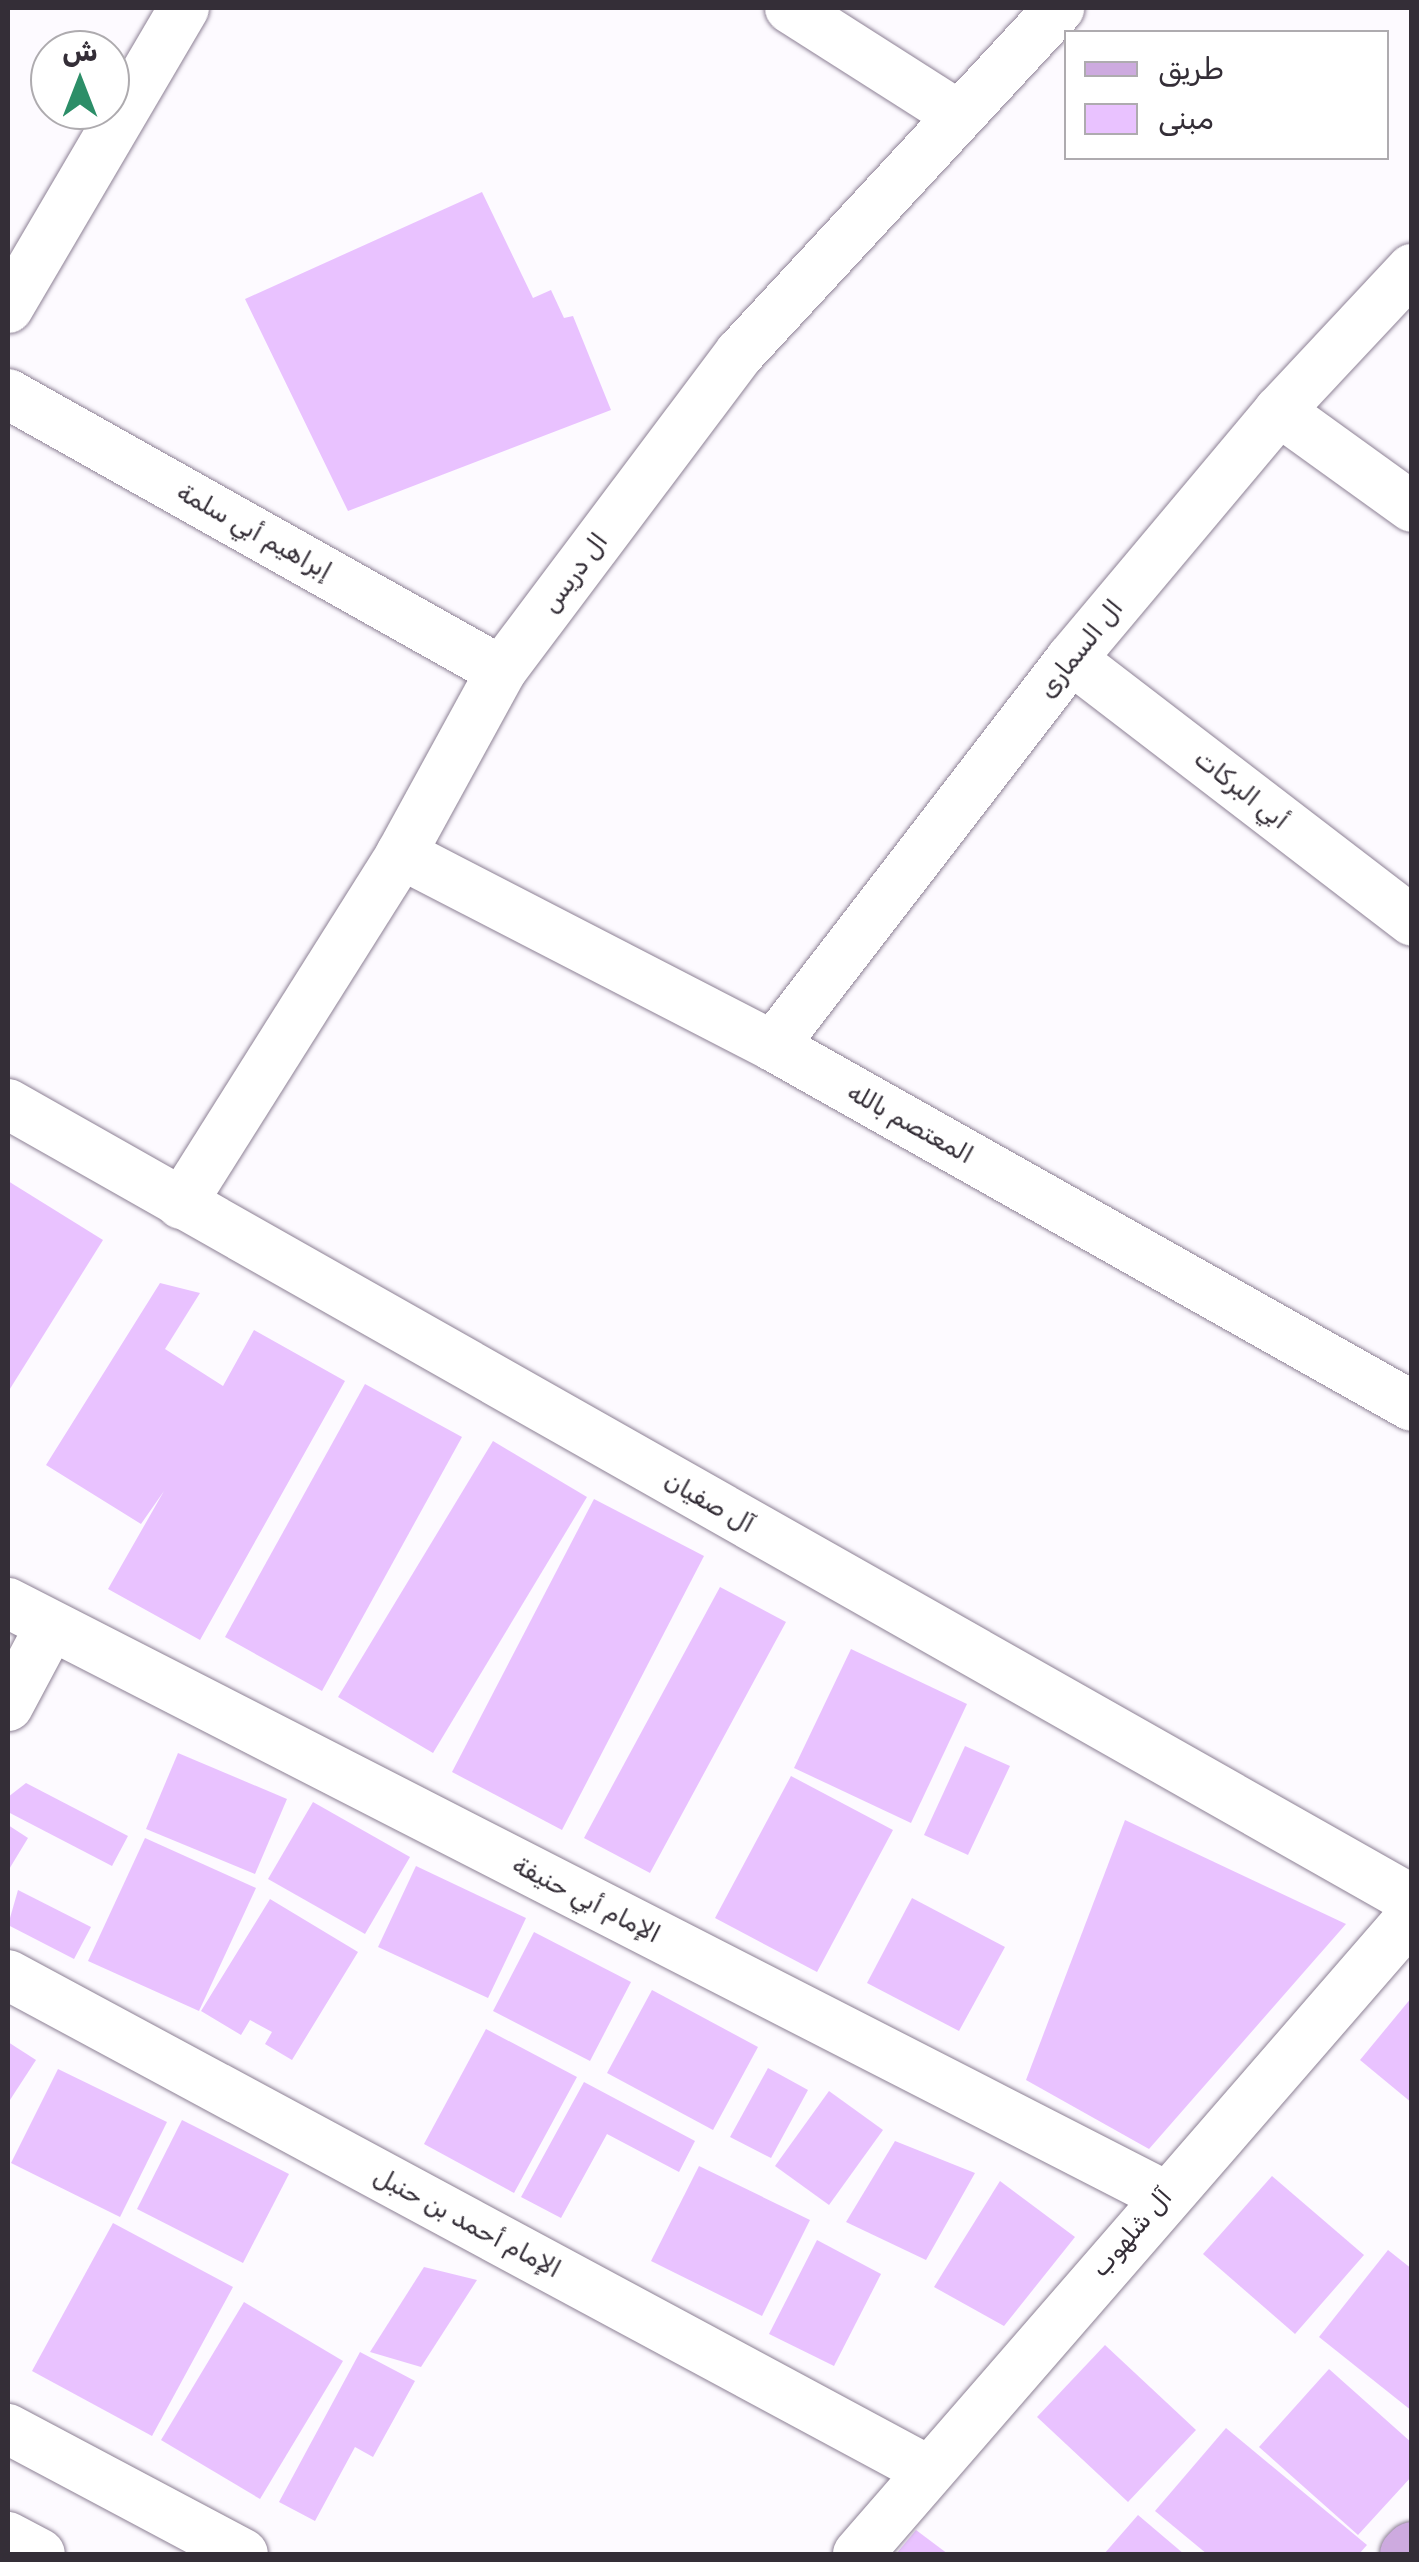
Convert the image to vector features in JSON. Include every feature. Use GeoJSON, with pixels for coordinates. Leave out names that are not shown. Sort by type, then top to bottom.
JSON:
{"type":"FeatureCollection","features":[{"type":"Feature","properties":{"kind":"street"},"geometry":{"type":"LineString","coordinates":[[8,308],[184,8]]}},
{"type":"Feature","properties":{"kind":"street"},"geometry":{"type":"LineString","coordinates":[[790,8],[956,113]]}},
{"type":"Feature","properties":{"kind":"street","name":"ال دريس"},"geometry":{"type":"LineString","coordinates":[[180,1204],[401,854],[502,671],[740,353],[956,113],[1059,8]]}},
{"type":"Feature","properties":{"kind":"street","name":"ال السمارى"},"geometry":{"type":"LineString","coordinates":[[772,1046],[1070,660],[1279,411],[1412,269]]}},
{"type":"Feature","properties":{"kind":"street","name":"إبراهيم أبي سلمة"},"geometry":{"type":"LineString","coordinates":[[8,394],[502,671]]}},
{"type":"Feature","properties":{"kind":"street"},"geometry":{"type":"LineString","coordinates":[[1279,411],[1412,506]]}},
{"type":"Feature","properties":{"kind":"street","name":"أبي البركات"},"geometry":{"type":"LineString","coordinates":[[1070,660],[1412,921]]}},
{"type":"Feature","properties":{"kind":"street","name":"المعتصم بالله"},"geometry":{"type":"LineString","coordinates":[[401,854],[772,1046],[1412,1406]]}},
{"type":"Feature","properties":{"kind":"street","name":"آل صفيان"},"geometry":{"type":"LineString","coordinates":[[8,1104],[1412,1900]]}},
{"type":"Feature","properties":{"kind":"street"},"geometry":{"type":"LineString","coordinates":[[8,1706],[29,1615]]}},
{"type":"Feature","properties":{"kind":"street","name":"الإمام أبي حنيفة"},"geometry":{"type":"LineString","coordinates":[[29,1615],[1164,2195]]}},
{"type":"Feature","properties":{"kind":"street","name":"آل شلهوب"},"geometry":{"type":"LineString","coordinates":[[858,2554],[1164,2195],[1412,1916]]}},
{"type":"Feature","properties":{"kind":"street","name":"الإمام أحمد بن حنبل"},"geometry":{"type":"LineString","coordinates":[[8,1975],[927,2470]]}},
{"type":"Feature","properties":{"kind":"street"},"geometry":{"type":"LineString","coordinates":[[8,2429],[242,2554]]}},
{"type":"Feature","properties":{"kind":"street"},"geometry":{"type":"LineString","coordinates":[[8,2537],[40,2554]]}},
{"type":"Feature","properties":{"kind":"building"},"geometry":{"type":"Polygon","coordinates":[[[482,192],[533,298],[551,290],[564,318],[573,316],[611,410],[348,511],[245,299],[482,192]]]}},
{"type":"Feature","properties":{"kind":"building"},"geometry":{"type":"Polygon","coordinates":[[[8,1181],[103,1240],[8,1392],[8,1181]]]}},
{"type":"Feature","properties":{"kind":"building"},"geometry":{"type":"Polygon","coordinates":[[[160,1283],[200,1293],[165,1349],[223,1386],[254,1330],[345,1381],[200,1640],[108,1589],[164,1491],[141,1524],[46,1465],[160,1283]]]}},
{"type":"Feature","properties":{"kind":"building"},"geometry":{"type":"Polygon","coordinates":[[[365,1384],[462,1437],[322,1691],[225,1637],[365,1384]]]}},
{"type":"Feature","properties":{"kind":"building"},"geometry":{"type":"Polygon","coordinates":[[[493,1441],[587,1497],[433,1753],[338,1697],[493,1441]]]}},
{"type":"Feature","properties":{"kind":"building"},"geometry":{"type":"Polygon","coordinates":[[[594,1499],[704,1556],[562,1830],[452,1772],[594,1499]]]}},
{"type":"Feature","properties":{"kind":"building"},"geometry":{"type":"Polygon","coordinates":[[[720,1587],[786,1622],[650,1873],[584,1838],[720,1587]]]}},
{"type":"Feature","properties":{"kind":"building"},"geometry":{"type":"Polygon","coordinates":[[[851,1649],[967,1704],[911,1823],[794,1768],[851,1649]]]}},
{"type":"Feature","properties":{"kind":"building"},"geometry":{"type":"Polygon","coordinates":[[[965,1746],[1010,1766],[968,1855],[924,1835],[965,1746]]]}},
{"type":"Feature","properties":{"kind":"building"},"geometry":{"type":"Polygon","coordinates":[[[178,1753],[287,1799],[255,1874],[146,1829],[178,1753]]]}},
{"type":"Feature","properties":{"kind":"building"},"geometry":{"type":"Polygon","coordinates":[[[791,1776],[893,1830],[817,1972],[715,1918],[791,1776]]]}},
{"type":"Feature","properties":{"kind":"building"},"geometry":{"type":"Polygon","coordinates":[[[26,1783],[128,1836],[112,1866],[8,1812],[8,1797],[26,1783]]]}},
{"type":"Feature","properties":{"kind":"building"},"geometry":{"type":"Polygon","coordinates":[[[313,1802],[410,1857],[365,1934],[268,1879],[313,1802]]]}},
{"type":"Feature","properties":{"kind":"building"},"geometry":{"type":"Polygon","coordinates":[[[1125,1820],[1346,1924],[1149,2149],[1026,2080],[1125,1820]]]}},
{"type":"Feature","properties":{"kind":"building"},"geometry":{"type":"Polygon","coordinates":[[[8,1825],[28,1838],[8,1871],[8,1825]]]}},
{"type":"Feature","properties":{"kind":"building"},"geometry":{"type":"Polygon","coordinates":[[[145,1838],[256,1888],[199,2011],[88,1961],[145,1838]]]}},
{"type":"Feature","properties":{"kind":"building"},"geometry":{"type":"Polygon","coordinates":[[[416,1866],[526,1918],[488,1998],[378,1947],[416,1866]]]}},
{"type":"Feature","properties":{"kind":"building"},"geometry":{"type":"Polygon","coordinates":[[[18,1890],[91,1927],[74,1959],[8,1925],[18,1890]]]}},
{"type":"Feature","properties":{"kind":"building"},"geometry":{"type":"Polygon","coordinates":[[[912,1898],[1005,1947],[959,2031],[867,1983],[912,1898]]]}},
{"type":"Feature","properties":{"kind":"building"},"geometry":{"type":"Polygon","coordinates":[[[270,1899],[358,1952],[292,2060],[265,2044],[272,2032],[250,2020],[241,2035],[201,2011],[270,1899]]]}},
{"type":"Feature","properties":{"kind":"building"},"geometry":{"type":"Polygon","coordinates":[[[534,1932],[631,1982],[590,2061],[493,2011],[534,1932]]]}},
{"type":"Feature","properties":{"kind":"building"},"geometry":{"type":"Polygon","coordinates":[[[652,1990],[758,2047],[713,2130],[607,2073],[652,1990]]]}},
{"type":"Feature","properties":{"kind":"building"},"geometry":{"type":"Polygon","coordinates":[[[1412,1997],[1412,2103],[1360,2060],[1412,1997]]]}},
{"type":"Feature","properties":{"kind":"building"},"geometry":{"type":"Polygon","coordinates":[[[486,2029],[577,2077],[514,2193],[424,2144],[486,2029]]]}},
{"type":"Feature","properties":{"kind":"building"},"geometry":{"type":"Polygon","coordinates":[[[8,2042],[36,2060],[8,2103],[8,2042]]]}},
{"type":"Feature","properties":{"kind":"building"},"geometry":{"type":"Polygon","coordinates":[[[768,2068],[808,2090],[771,2158],[730,2137],[768,2068]]]}},
{"type":"Feature","properties":{"kind":"building"},"geometry":{"type":"Polygon","coordinates":[[[58,2069],[167,2122],[120,2217],[11,2163],[58,2069]]]}},
{"type":"Feature","properties":{"kind":"building"},"geometry":{"type":"Polygon","coordinates":[[[584,2082],[695,2141],[679,2172],[607,2134],[561,2218],[521,2197],[584,2082]]]}},
{"type":"Feature","properties":{"kind":"building"},"geometry":{"type":"Polygon","coordinates":[[[829,2091],[883,2130],[829,2205],[775,2166],[829,2091]]]}},
{"type":"Feature","properties":{"kind":"building"},"geometry":{"type":"Polygon","coordinates":[[[182,2120],[289,2174],[243,2263],[137,2209],[182,2120]]]}},
{"type":"Feature","properties":{"kind":"building"},"geometry":{"type":"Polygon","coordinates":[[[895,2141],[975,2173],[926,2260],[846,2222],[895,2141]]]}},
{"type":"Feature","properties":{"kind":"building"},"geometry":{"type":"Polygon","coordinates":[[[699,2166],[810,2220],[762,2316],[651,2261],[699,2166]]]}},
{"type":"Feature","properties":{"kind":"building"},"geometry":{"type":"Polygon","coordinates":[[[1272,2176],[1364,2255],[1295,2334],[1203,2254],[1272,2176]]]}},
{"type":"Feature","properties":{"kind":"building"},"geometry":{"type":"Polygon","coordinates":[[[1000,2181],[1075,2237],[1004,2326],[934,2287],[1000,2181]]]}},
{"type":"Feature","properties":{"kind":"building"},"geometry":{"type":"Polygon","coordinates":[[[113,2223],[233,2287],[152,2436],[32,2371],[113,2223]]]}},
{"type":"Feature","properties":{"kind":"building"},"geometry":{"type":"Polygon","coordinates":[[[817,2240],[881,2274],[834,2366],[769,2334],[817,2240]]]}},
{"type":"Feature","properties":{"kind":"building"},"geometry":{"type":"Polygon","coordinates":[[[1388,2250],[1412,2269],[1412,2411],[1319,2337],[1388,2250]]]}},
{"type":"Feature","properties":{"kind":"building"},"geometry":{"type":"Polygon","coordinates":[[[424,2267],[477,2280],[421,2367],[370,2352],[424,2267]]]}},
{"type":"Feature","properties":{"kind":"building"},"geometry":{"type":"Polygon","coordinates":[[[244,2302],[343,2361],[260,2499],[161,2440],[244,2302]]]}},
{"type":"Feature","properties":{"kind":"building"},"geometry":{"type":"Polygon","coordinates":[[[1105,2345],[1196,2430],[1128,2502],[1037,2417],[1105,2345]]]}},
{"type":"Feature","properties":{"kind":"building"},"geometry":{"type":"Polygon","coordinates":[[[360,2352],[415,2381],[373,2457],[355,2447],[315,2521],[279,2502],[360,2352]]]}},
{"type":"Feature","properties":{"kind":"building"},"geometry":{"type":"Polygon","coordinates":[[[1329,2369],[1412,2443],[1412,2476],[1358,2535],[1259,2447],[1329,2369]]]}},
{"type":"Feature","properties":{"kind":"building"},"geometry":{"type":"Polygon","coordinates":[[[1226,2428],[1367,2545],[1359,2554],[1207,2554],[1155,2511],[1226,2428]]]}},
{"type":"Feature","properties":{"kind":"building"},"geometry":{"type":"Polygon","coordinates":[[[1138,2515],[1184,2554],[1104,2554],[1138,2515]]]}},
{"type":"Feature","properties":{"kind":"building"},"geometry":{"type":"Polygon","coordinates":[[[916,2530],[948,2554],[896,2554],[916,2530]]]}}]}
